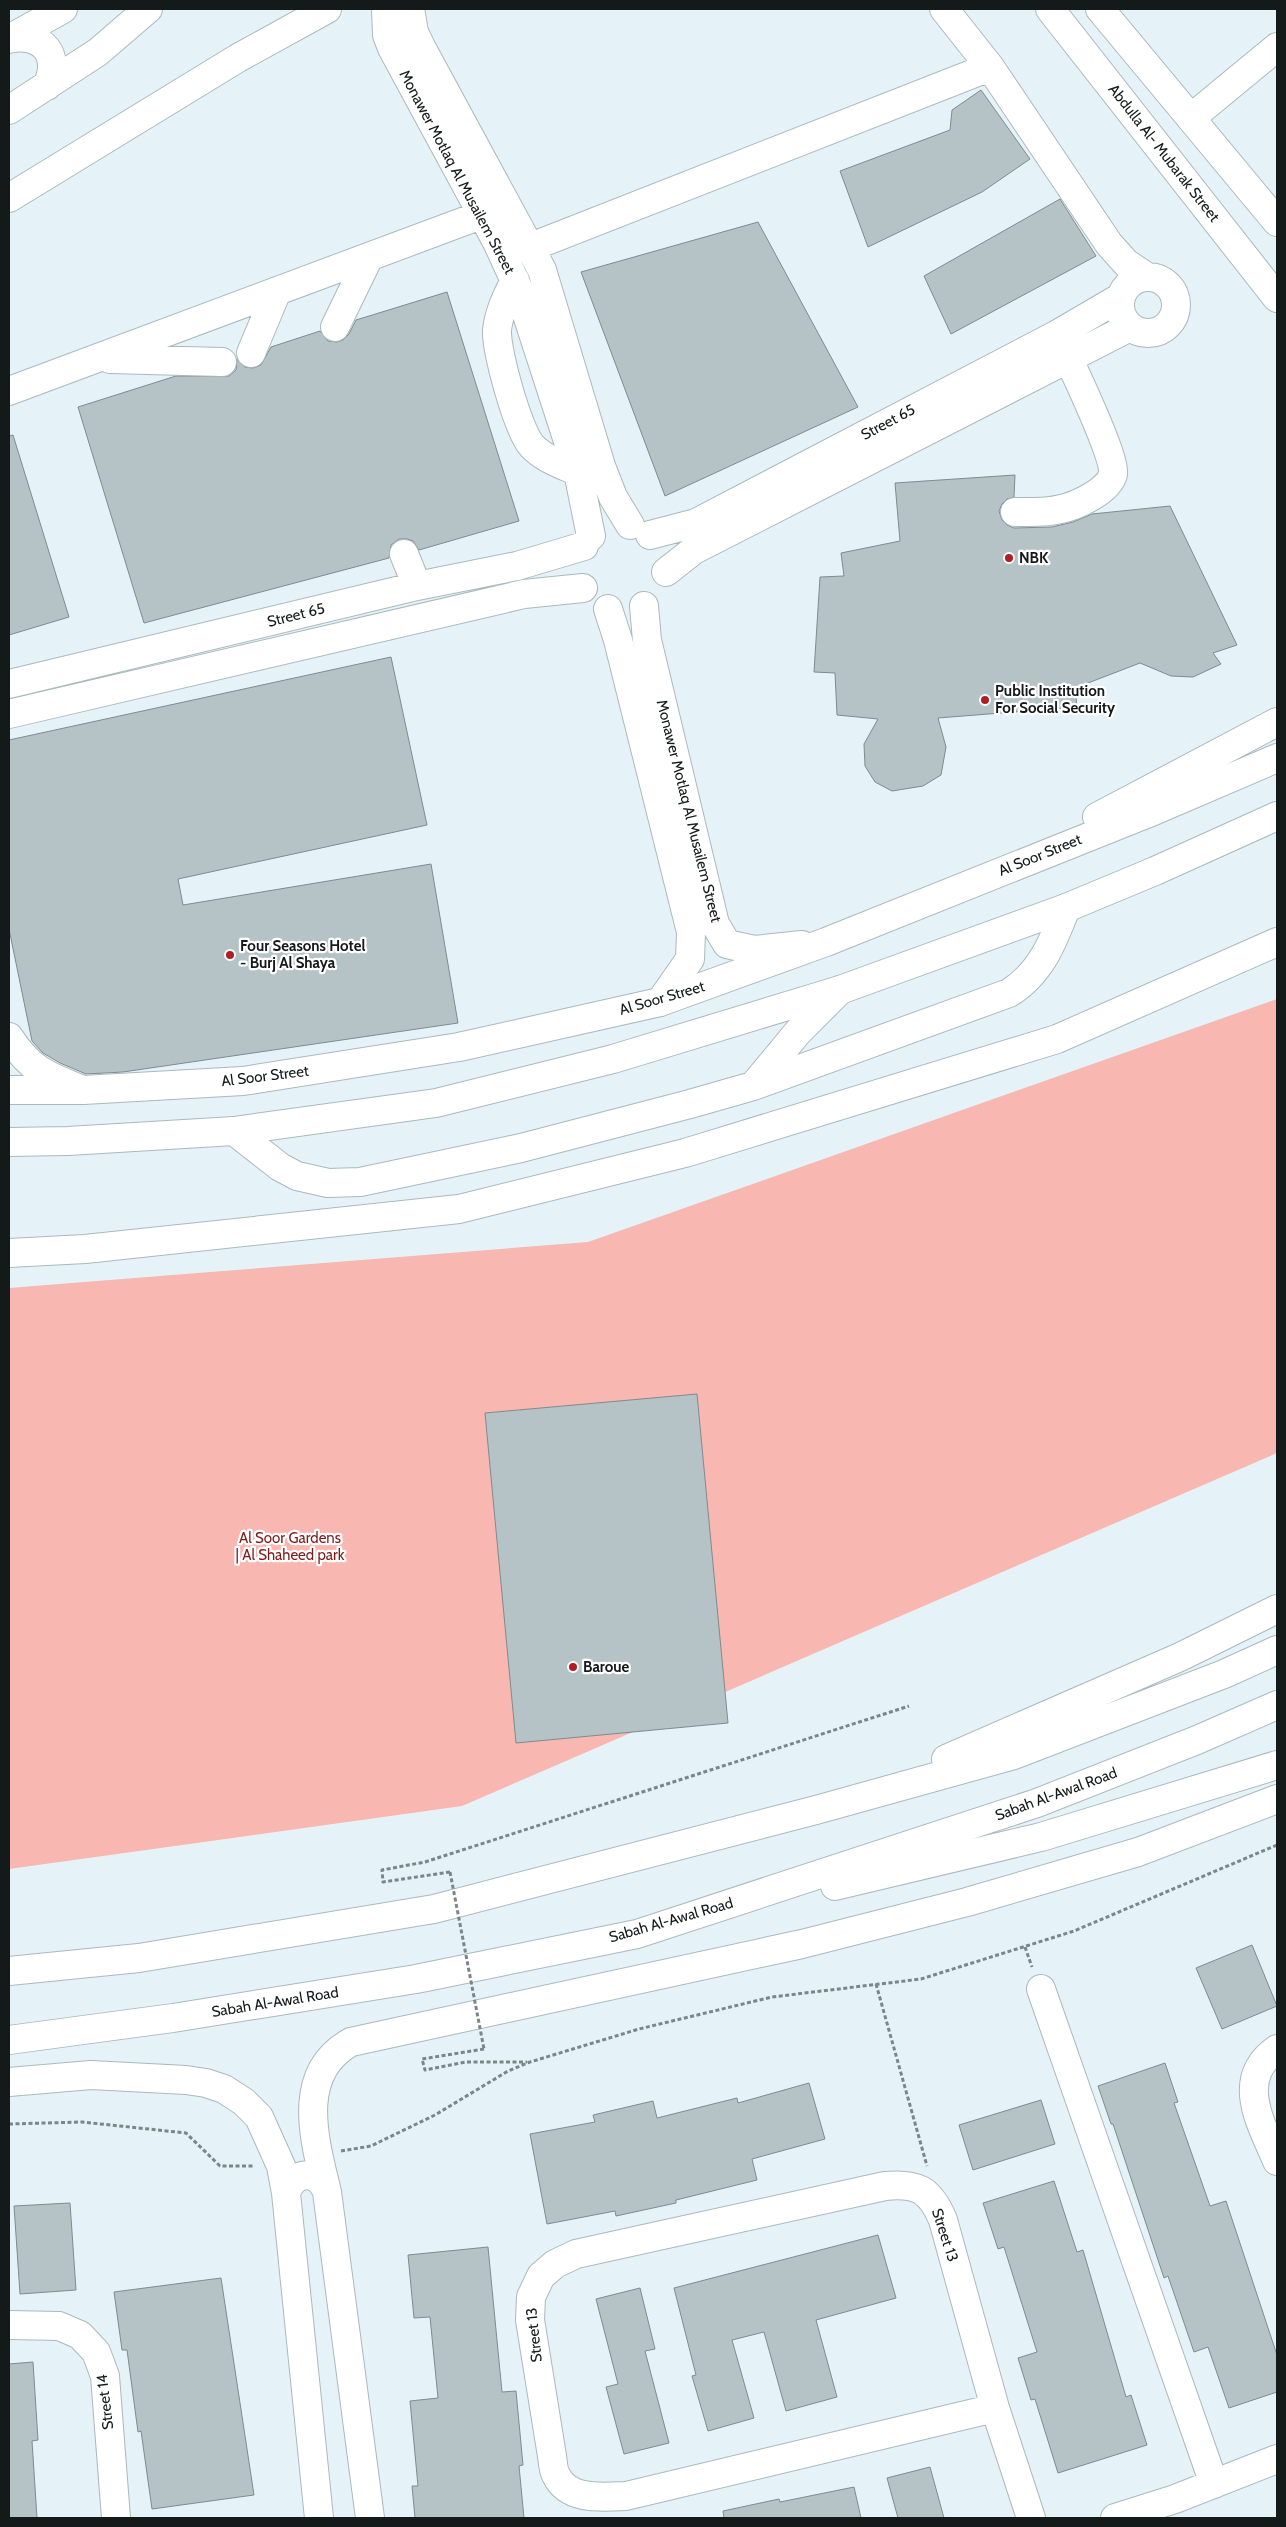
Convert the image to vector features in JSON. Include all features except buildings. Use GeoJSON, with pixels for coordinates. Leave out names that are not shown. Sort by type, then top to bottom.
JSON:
{"type":"FeatureCollection","features":[{"type":"Feature","properties":{"kind":"main road"},"geometry":{"type":"LineString","coordinates":[[10,39],[63,9]]}},
{"type":"Feature","properties":{"kind":"main road"},"geometry":{"type":"LineString","coordinates":[[9,110],[98,52],[148,9]]}},
{"type":"Feature","properties":{"kind":"main road"},"geometry":{"type":"LineString","coordinates":[[9,198],[238,58],[327,9]]}},
{"type":"Feature","properties":{"kind":"main road"},"geometry":{"type":"LineString","coordinates":[[944,9],[990,67],[1109,244],[1126,263],[1146,277],[1155,278],[1170,288],[1174,296],[1174,314],[1164,328],[1156,332],[1147,333],[1130,327],[1121,313],[1121,296],[1109,244]]}},
{"type":"Feature","properties":{"kind":"main road","name":"Abdulla Al- Mubarak Street"},"geometry":{"type":"LineString","coordinates":[[1050,9],[1277,298]]}},
{"type":"Feature","properties":{"kind":"main road"},"geometry":{"type":"LineString","coordinates":[[1100,9],[1277,222]]}},
{"type":"Feature","properties":{"kind":"main road","name":"Monawer Motlaq Al Musailem Street"},"geometry":{"type":"LineString","coordinates":[[408,11],[387,35],[392,48],[497,242],[517,285],[575,462],[587,541]]}},
{"type":"Feature","properties":{"kind":"main road","name":"Monawer Motlaq Al Musailem Street"},"geometry":{"type":"LineString","coordinates":[[408,11],[420,47],[532,247],[551,294],[607,482],[613,497],[640,530]]}},
{"type":"Feature","properties":{"kind":"main road"},"geometry":{"type":"LineString","coordinates":[[10,39],[24,36],[37,40],[47,49],[52,60],[53,74],[47,86]]}},
{"type":"Feature","properties":{"kind":"main road"},"geometry":{"type":"LineString","coordinates":[[1191,118],[1277,47]]}},
{"type":"Feature","properties":{"kind":"main road"},"geometry":{"type":"LineString","coordinates":[[532,247],[990,67]]}},
{"type":"Feature","properties":{"kind":"main road"},"geometry":{"type":"LineString","coordinates":[[9,391],[481,215]]}},
{"type":"Feature","properties":{"kind":"main road"},"geometry":{"type":"LineString","coordinates":[[347,323],[380,253]]}},
{"type":"Feature","properties":{"kind":"main road"},"geometry":{"type":"LineString","coordinates":[[1121,296],[1132,283],[1146,277]]}},
{"type":"Feature","properties":{"kind":"main road"},"geometry":{"type":"LineString","coordinates":[[517,285],[502,309],[497,334],[521,428],[530,444],[539,452],[575,462]]}},
{"type":"Feature","properties":{"kind":"main road"},"geometry":{"type":"LineString","coordinates":[[251,353],[277,291]]}},
{"type":"Feature","properties":{"kind":"main road","name":"Street 65"},"geometry":{"type":"LineString","coordinates":[[666,572],[694,550],[1062,347],[1121,296]]}},
{"type":"Feature","properties":{"kind":"main road","name":"Street 65"},"geometry":{"type":"LineString","coordinates":[[640,530],[696,523],[1062,347],[1130,327]]}},
{"type":"Feature","properties":{"kind":"main road"},"geometry":{"type":"LineString","coordinates":[[1015,512],[1063,509],[1098,493],[1113,476],[1114,469],[1104,442],[1062,347]]}},
{"type":"Feature","properties":{"kind":"main road"},"geometry":{"type":"LineString","coordinates":[[96,358],[222,362]]}},
{"type":"Feature","properties":{"kind":"main road"},"geometry":{"type":"LineString","coordinates":[[609,526],[640,530],[662,552],[666,572],[659,592],[644,606],[620,612],[608,609],[598,604],[583,588],[578,566],[587,541],[609,526]]}},
{"type":"Feature","properties":{"kind":"main road","name":"Street 65"},"geometry":{"type":"LineString","coordinates":[[9,684],[417,586],[517,566],[587,541]]}},
{"type":"Feature","properties":{"kind":"main road"},"geometry":{"type":"LineString","coordinates":[[404,554],[417,586]]}},
{"type":"Feature","properties":{"kind":"main road","name":"Street 65"},"geometry":{"type":"LineString","coordinates":[[9,714],[524,594],[583,588]]}},
{"type":"Feature","properties":{"kind":"main road","name":"Monawer Motlaq Al Musailem Street"},"geometry":{"type":"LineString","coordinates":[[644,606],[647,640],[715,924],[727,944],[754,950],[826,942]]}},
{"type":"Feature","properties":{"kind":"main road","name":"Monawer Motlaq Al Musailem Street"},"geometry":{"type":"LineString","coordinates":[[608,609],[618,640],[691,932],[690,959],[660,1002]]}},
{"type":"Feature","properties":{"kind":"main road"},"geometry":{"type":"LineString","coordinates":[[972,882],[1277,722]]}},
{"type":"Feature","properties":{"kind":"main road","name":"Al Soor Street"},"geometry":{"type":"LineString","coordinates":[[9,1090],[83,1090],[243,1081],[459,1047],[660,1002],[826,942],[1156,810],[1277,758]]}},
{"type":"Feature","properties":{"kind":"main road"},"geometry":{"type":"LineString","coordinates":[[9,1142],[68,1141],[234,1131],[436,1103],[613,1059],[840,990],[1066,908],[1155,872],[1277,816]]}},
{"type":"Feature","properties":{"kind":"main road"},"geometry":{"type":"LineString","coordinates":[[1155,872],[1277,836]]}},
{"type":"Feature","properties":{"kind":"main road"},"geometry":{"type":"LineString","coordinates":[[234,1131],[280,1167],[297,1176],[328,1183],[360,1182],[521,1148],[753,1086],[1009,993],[1026,983],[1052,944],[1066,908]]}},
{"type":"Feature","properties":{"kind":"main road"},"geometry":{"type":"LineString","coordinates":[[9,1253],[85,1250],[460,1208],[685,1153],[1057,1039],[1277,942]]}},
{"type":"Feature","properties":{"kind":"main road"},"geometry":{"type":"LineString","coordinates":[[753,1086],[798,1032],[840,990]]}},
{"type":"Feature","properties":{"kind":"main road"},"geometry":{"type":"LineString","coordinates":[[9,1037],[21,1056],[42,1074],[83,1090]]}},
{"type":"Feature","properties":{"kind":"main road"},"geometry":{"type":"LineString","coordinates":[[816,1810],[966,1751],[1180,1657],[1277,1609]]}},
{"type":"Feature","properties":{"kind":"main road"},"geometry":{"type":"LineString","coordinates":[[9,1971],[139,1958],[434,1909],[816,1810],[1014,1755],[1224,1674],[1277,1650]]}},
{"type":"Feature","properties":{"kind":"main road","name":"Sabah Al-Awal Road"},"geometry":{"type":"LineString","coordinates":[[9,2040],[173,2018],[416,1979],[637,1934],[1037,1803],[1197,1740],[1277,1705]]}},
{"type":"Feature","properties":{"kind":"main road"},"geometry":{"type":"LineString","coordinates":[[637,1934],[1041,1837],[1277,1765]]}},
{"type":"Feature","properties":{"kind":"main road"},"geometry":{"type":"LineString","coordinates":[[370,2518],[327,2192],[318,2155],[312,2113],[316,2088],[333,2057],[351,2042],[802,1944],[967,1902],[1138,1852],[1277,1799]]}},
{"type":"Feature","properties":{"kind":"main road"},"geometry":{"type":"LineString","coordinates":[[1040,1989],[1214,2484]]}},
{"type":"Feature","properties":{"kind":"main road"},"geometry":{"type":"LineString","coordinates":[[1277,2049],[1263,2061],[1254,2080],[1254,2098],[1259,2118],[1277,2160]]}},
{"type":"Feature","properties":{"kind":"main road"},"geometry":{"type":"LineString","coordinates":[[9,2082],[91,2075],[206,2083],[224,2089],[244,2102],[259,2117],[282,2166],[320,2518]]}},
{"type":"Feature","properties":{"kind":"main road"},"geometry":{"type":"LineString","coordinates":[[286,2193],[290,2184],[297,2177],[306,2174],[316,2176],[324,2183],[327,2192]]}},
{"type":"Feature","properties":{"kind":"main road","name":"Street 13"},"geometry":{"type":"LineString","coordinates":[[995,2408],[626,2496],[596,2497],[568,2490],[556,2475],[530,2320],[531,2297],[541,2276],[555,2264],[576,2254],[885,2186],[906,2184],[924,2192],[936,2203],[995,2408],[1031,2518]]}},
{"type":"Feature","properties":{"kind":"main road","name":"Street 14"},"geometry":{"type":"LineString","coordinates":[[9,2325],[59,2326],[80,2335],[96,2352],[105,2376],[116,2518]]}},
{"type":"Feature","properties":{"kind":"main road"},"geometry":{"type":"LineString","coordinates":[[1115,2518],[1178,2509],[1214,2484],[1277,2459]]}},
{"type":"Feature","properties":{"kind":"path"},"geometry":{"type":"LineString","coordinates":[[530,2062],[466,2062],[425,2070],[422,2059],[484,2049],[450,1872],[383,1882],[382,1870],[426,1862],[909,1706]]}},
{"type":"Feature","properties":{"kind":"path"},"geometry":{"type":"LineString","coordinates":[[318,2155],[371,2146],[435,2115],[508,2071],[530,2062],[639,2029],[772,1997],[921,1979],[1074,1931],[1277,1845]]}},
{"type":"Feature","properties":{"kind":"path"},"geometry":{"type":"LineString","coordinates":[[876,1984],[928,2162],[924,2192]]}},
{"type":"Feature","properties":{"kind":"path"},"geometry":{"type":"LineString","coordinates":[[9,2124],[82,2122],[186,2133],[220,2166],[282,2166]]}},
{"type":"Feature","properties":{"kind":"green space","name":"Al Soor Gardens | Al Shaheed park"},"geometry":{"type":"Polygon","coordinates":[[[1277,999],[1277,1453],[462,1806],[9,1869],[9,1288],[588,1242],[1277,999]]]}},
{"type":"Feature","properties":{"kind":"place","name":"NBK"},"geometry":{"type":"Point","coordinates":[1009,558]}},
{"type":"Feature","properties":{"kind":"place","name":"Public Institution For Social Security"},"geometry":{"type":"Point","coordinates":[985,700]}},
{"type":"Feature","properties":{"kind":"place","name":"Four Seasons Hotel - Burj Al Shaya"},"geometry":{"type":"Point","coordinates":[230,955]}},
{"type":"Feature","properties":{"kind":"place","name":"Baroue"},"geometry":{"type":"Point","coordinates":[573,1667]}}]}
